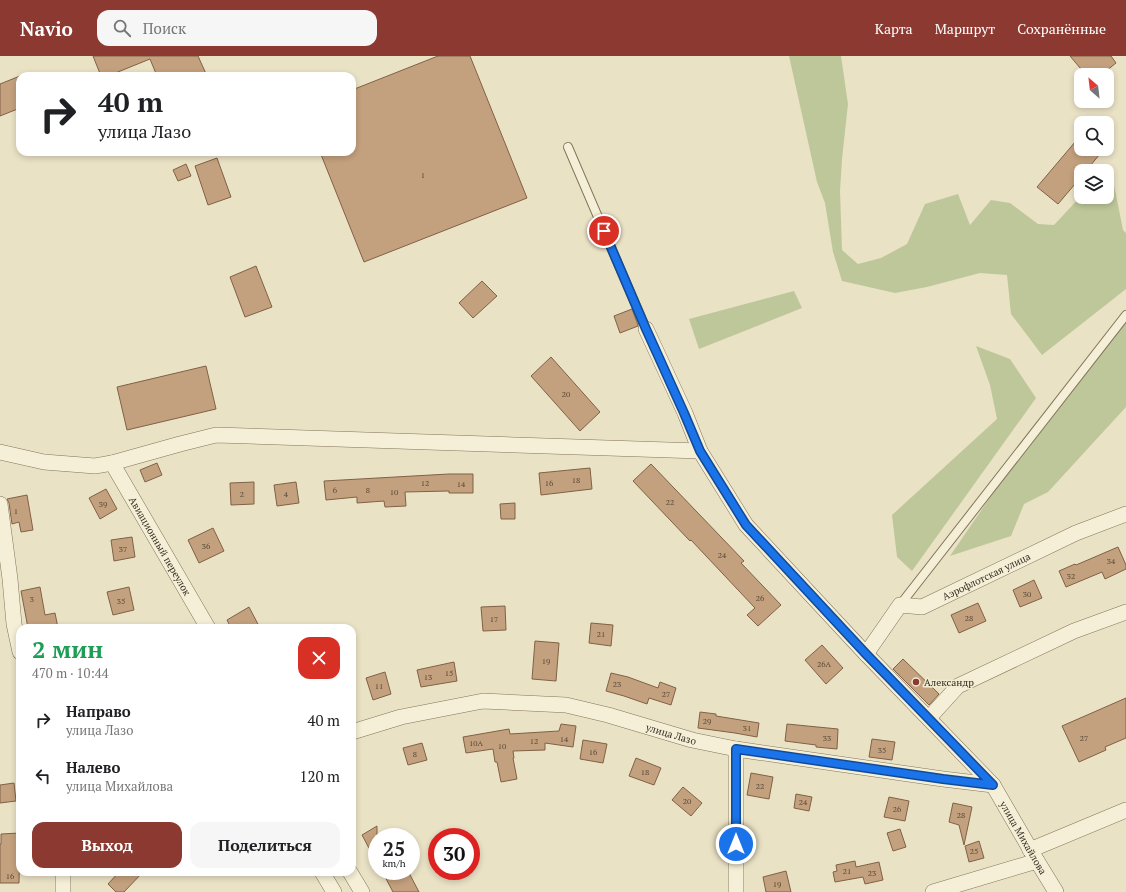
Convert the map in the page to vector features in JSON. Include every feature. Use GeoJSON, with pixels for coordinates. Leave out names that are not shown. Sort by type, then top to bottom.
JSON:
{"type":"FeatureCollection","features":[{"type":"Feature","properties":{"kind":"street","name":"улица Михайлова"},"geometry":{"type":"LineString","coordinates":[[646,329],[700,451],[746,525],[866,654],[993,785],[1056,892]]}},
{"type":"Feature","properties":{"kind":"street"},"geometry":{"type":"LineString","coordinates":[[0,452],[44,462],[95,466],[112,463],[216,435],[700,451]]}},
{"type":"Feature","properties":{"kind":"street","name":"Авиационный переулок"},"geometry":{"type":"LineString","coordinates":[[112,463],[206,624]]}},
{"type":"Feature","properties":{"kind":"street"},"geometry":{"type":"LineString","coordinates":[[0,504],[16,633]]}},
{"type":"Feature","properties":{"kind":"street","name":"Аэрофлотская улица"},"geometry":{"type":"LineString","coordinates":[[900,605],[922,607],[1076,533],[1126,514]]}},
{"type":"Feature","properties":{"kind":"street"},"geometry":{"type":"LineString","coordinates":[[866,654],[900,605]]}},
{"type":"Feature","properties":{"kind":"street"},"geometry":{"type":"LineString","coordinates":[[929,718],[958,686],[1074,632],[1126,612]]}},
{"type":"Feature","properties":{"kind":"street","name":"улица Лазо"},"geometry":{"type":"LineString","coordinates":[[356,731],[400,717],[484,701],[566,704],[692,740],[736,749],[993,785]]}},
{"type":"Feature","properties":{"kind":"street"},"geometry":{"type":"LineString","coordinates":[[736,749],[736,892]]}},
{"type":"Feature","properties":{"kind":"street"},"geometry":{"type":"LineString","coordinates":[[933,892],[1033,855],[1126,810]]}},
{"type":"Feature","properties":{"kind":"street"},"geometry":{"type":"LineString","coordinates":[[63,876],[63,892]]}},
{"type":"Feature","properties":{"kind":"street"},"geometry":{"type":"LineString","coordinates":[[324,876],[334,892]]}},
{"type":"Feature","properties":{"kind":"street"},"geometry":{"type":"LineString","coordinates":[[352,876],[362,892]]}},
{"type":"Feature","properties":{"kind":"lane"},"geometry":{"type":"LineString","coordinates":[[568,146],[646,329]]}},
{"type":"Feature","properties":{"kind":"lane"},"geometry":{"type":"LineString","coordinates":[[900,605],[1126,315]]}},
{"type":"Feature","properties":{"kind":"green space"},"geometry":{"type":"Polygon","coordinates":[[[789,56],[841,56],[848,104],[840,191],[842,250],[858,264],[881,258],[907,244],[925,204],[958,194],[970,225],[991,200],[1010,203],[1038,224],[1054,225],[1074,204],[1114,204],[1114,185],[1123,230],[1126,233],[1126,289],[1042,355],[1011,314],[1007,275],[980,273],[927,287],[895,293],[842,281],[833,252],[825,203],[817,182],[789,56]]]}},
{"type":"Feature","properties":{"kind":"green space"},"geometry":{"type":"Polygon","coordinates":[[[794,291],[802,308],[699,349],[689,319],[794,291]]]}},
{"type":"Feature","properties":{"kind":"green space"},"geometry":{"type":"Polygon","coordinates":[[[1126,315],[1126,407],[1048,492],[1024,504],[1011,536],[950,556],[1069,382],[1126,315]]]}},
{"type":"Feature","properties":{"kind":"green space"},"geometry":{"type":"Polygon","coordinates":[[[976,346],[1010,359],[1036,398],[912,571],[897,557],[892,515],[997,419],[990,385],[976,346]]]}},
{"type":"Feature","properties":{"kind":"building"},"geometry":{"type":"Polygon","coordinates":[[[93,56],[198,56],[205,72],[155,72],[150,59],[118,72],[99,72],[93,56]]]}},
{"type":"Feature","properties":{"kind":"building"},"geometry":{"type":"Polygon","coordinates":[[[438,56],[470,56],[527,198],[364,262],[322,156],[356,156],[356,88],[438,56]]]}},
{"type":"Feature","properties":{"kind":"building"},"geometry":{"type":"Polygon","coordinates":[[[1070,56],[1111,56],[1116,63],[1110,68],[1080,68],[1070,56]]]}},
{"type":"Feature","properties":{"kind":"building"},"geometry":{"type":"Polygon","coordinates":[[[16,78],[16,110],[0,116],[0,84],[16,78]]]}},
{"type":"Feature","properties":{"kind":"building"},"geometry":{"type":"Polygon","coordinates":[[[1074,143],[1074,156],[1098,156],[1092,164],[1074,164],[1074,185],[1058,204],[1037,187],[1074,143]]]}},
{"type":"Feature","properties":{"kind":"building"},"geometry":{"type":"Polygon","coordinates":[[[217,158],[231,197],[208,205],[195,166],[217,158]]]}},
{"type":"Feature","properties":{"kind":"building"},"geometry":{"type":"Polygon","coordinates":[[[186,164],[191,176],[178,181],[173,170],[186,164]]]}},
{"type":"Feature","properties":{"kind":"building"},"geometry":{"type":"Polygon","coordinates":[[[256,266],[272,307],[245,317],[230,277],[256,266]]]}},
{"type":"Feature","properties":{"kind":"building"},"geometry":{"type":"Polygon","coordinates":[[[482,281],[497,296],[473,318],[459,303],[482,281]]]}},
{"type":"Feature","properties":{"kind":"building"},"geometry":{"type":"Polygon","coordinates":[[[632,309],[638,326],[620,333],[614,316],[632,309]]]}},
{"type":"Feature","properties":{"kind":"building"},"geometry":{"type":"Polygon","coordinates":[[[551,357],[600,412],[580,431],[531,376],[551,357]]]}},
{"type":"Feature","properties":{"kind":"building"},"geometry":{"type":"Polygon","coordinates":[[[206,366],[216,409],[127,430],[117,387],[206,366]]]}},
{"type":"Feature","properties":{"kind":"building"},"geometry":{"type":"Polygon","coordinates":[[[157,463],[162,475],[145,482],[140,470],[157,463]]]}},
{"type":"Feature","properties":{"kind":"building"},"geometry":{"type":"Polygon","coordinates":[[[651,464],[744,561],[741,563],[781,605],[758,626],[747,615],[755,608],[633,481],[651,464]]]}},
{"type":"Feature","properties":{"kind":"building"},"geometry":{"type":"Polygon","coordinates":[[[590,468],[592,489],[541,495],[539,473],[590,468]]]}},
{"type":"Feature","properties":{"kind":"building"},"geometry":{"type":"Polygon","coordinates":[[[473,474],[473,493],[449,493],[449,491],[405,492],[406,506],[385,507],[384,501],[357,503],[357,497],[326,500],[324,481],[473,474]]]}},
{"type":"Feature","properties":{"kind":"building"},"geometry":{"type":"Polygon","coordinates":[[[254,482],[254,504],[231,505],[230,483],[254,482]]]}},
{"type":"Feature","properties":{"kind":"building"},"geometry":{"type":"Polygon","coordinates":[[[296,482],[299,503],[277,506],[274,485],[296,482]]]}},
{"type":"Feature","properties":{"kind":"building"},"geometry":{"type":"Polygon","coordinates":[[[106,489],[117,509],[100,519],[89,498],[106,489]]]}},
{"type":"Feature","properties":{"kind":"building"},"geometry":{"type":"Polygon","coordinates":[[[27,495],[33,530],[21,532],[19,522],[12,524],[7,499],[27,495]]]}},
{"type":"Feature","properties":{"kind":"building"},"geometry":{"type":"Polygon","coordinates":[[[515,503],[515,519],[501,519],[500,504],[515,503]]]}},
{"type":"Feature","properties":{"kind":"building"},"geometry":{"type":"Polygon","coordinates":[[[213,528],[224,551],[199,563],[188,540],[213,528]]]}},
{"type":"Feature","properties":{"kind":"building"},"geometry":{"type":"Polygon","coordinates":[[[132,537],[135,557],[114,561],[111,540],[132,537]]]}},
{"type":"Feature","properties":{"kind":"building"},"geometry":{"type":"Polygon","coordinates":[[[1118,547],[1126,565],[1126,569],[1105,579],[1102,572],[1066,587],[1059,571],[1118,547]]]}},
{"type":"Feature","properties":{"kind":"building"},"geometry":{"type":"Polygon","coordinates":[[[1034,580],[1042,598],[1020,607],[1013,590],[1034,580]]]}},
{"type":"Feature","properties":{"kind":"building"},"geometry":{"type":"Polygon","coordinates":[[[40,587],[45,615],[55,613],[57,624],[27,624],[21,591],[40,587]]]}},
{"type":"Feature","properties":{"kind":"building"},"geometry":{"type":"Polygon","coordinates":[[[129,587],[134,610],[113,615],[107,592],[129,587]]]}},
{"type":"Feature","properties":{"kind":"building"},"geometry":{"type":"Polygon","coordinates":[[[978,603],[986,621],[959,633],[951,615],[978,603]]]}},
{"type":"Feature","properties":{"kind":"building"},"geometry":{"type":"Polygon","coordinates":[[[505,606],[506,630],[483,631],[481,607],[505,606]]]}},
{"type":"Feature","properties":{"kind":"building"},"geometry":{"type":"Polygon","coordinates":[[[249,607],[258,624],[229,624],[227,620],[249,607]]]}},
{"type":"Feature","properties":{"kind":"building"},"geometry":{"type":"Polygon","coordinates":[[[591,623],[613,625],[611,646],[589,643],[591,623]]]}},
{"type":"Feature","properties":{"kind":"building"},"geometry":{"type":"Polygon","coordinates":[[[535,641],[559,643],[556,681],[532,679],[535,641]]]}},
{"type":"Feature","properties":{"kind":"building"},"geometry":{"type":"Polygon","coordinates":[[[822,645],[843,668],[826,684],[805,660],[822,645]]]}},
{"type":"Feature","properties":{"kind":"building","name":"Александр"},"geometry":{"type":"Polygon","coordinates":[[[903,659],[939,694],[929,705],[893,669],[903,659]]]}},
{"type":"Feature","properties":{"kind":"building"},"geometry":{"type":"Polygon","coordinates":[[[454,662],[457,681],[421,687],[417,670],[454,662]]]}},
{"type":"Feature","properties":{"kind":"building"},"geometry":{"type":"Polygon","coordinates":[[[385,672],[391,694],[373,700],[366,678],[385,672]]]}},
{"type":"Feature","properties":{"kind":"building"},"geometry":{"type":"Polygon","coordinates":[[[611,673],[628,677],[658,688],[660,682],[676,688],[671,705],[649,698],[647,704],[606,691],[611,673]]]}},
{"type":"Feature","properties":{"kind":"building"},"geometry":{"type":"Polygon","coordinates":[[[1126,698],[1126,738],[1105,747],[1106,750],[1079,762],[1062,726],[1126,698]]]}},
{"type":"Feature","properties":{"kind":"building"},"geometry":{"type":"Polygon","coordinates":[[[700,712],[759,723],[757,737],[698,728],[700,712]]]}},
{"type":"Feature","properties":{"kind":"building"},"geometry":{"type":"Polygon","coordinates":[[[561,724],[576,726],[573,747],[545,743],[545,750],[513,751],[517,779],[501,782],[493,749],[466,753],[463,737],[509,729],[510,734],[559,731],[561,724]]]}},
{"type":"Feature","properties":{"kind":"building"},"geometry":{"type":"Polygon","coordinates":[[[787,724],[838,729],[837,749],[816,747],[816,745],[785,741],[787,724]]]}},
{"type":"Feature","properties":{"kind":"building"},"geometry":{"type":"Polygon","coordinates":[[[872,739],[895,742],[892,760],[869,757],[872,739]]]}},
{"type":"Feature","properties":{"kind":"building"},"geometry":{"type":"Polygon","coordinates":[[[583,740],[607,744],[603,763],[580,759],[583,740]]]}},
{"type":"Feature","properties":{"kind":"building"},"geometry":{"type":"Polygon","coordinates":[[[422,743],[427,760],[408,765],[403,748],[422,743]]]}},
{"type":"Feature","properties":{"kind":"building"},"geometry":{"type":"Polygon","coordinates":[[[636,758],[661,768],[654,785],[629,776],[636,758]]]}},
{"type":"Feature","properties":{"kind":"building"},"geometry":{"type":"Polygon","coordinates":[[[751,773],[773,777],[769,799],[747,795],[751,773]]]}},
{"type":"Feature","properties":{"kind":"building"},"geometry":{"type":"Polygon","coordinates":[[[14,783],[16,801],[0,803],[0,785],[14,783]]]}},
{"type":"Feature","properties":{"kind":"building"},"geometry":{"type":"Polygon","coordinates":[[[683,787],[702,803],[691,816],[672,800],[683,787]]]}},
{"type":"Feature","properties":{"kind":"building"},"geometry":{"type":"Polygon","coordinates":[[[796,794],[812,797],[809,811],[794,808],[796,794]]]}},
{"type":"Feature","properties":{"kind":"building"},"geometry":{"type":"Polygon","coordinates":[[[889,797],[909,801],[905,821],[884,817],[889,797]]]}},
{"type":"Feature","properties":{"kind":"building"},"geometry":{"type":"Polygon","coordinates":[[[953,803],[972,807],[964,845],[959,825],[949,822],[953,803]]]}},
{"type":"Feature","properties":{"kind":"building"},"geometry":{"type":"Polygon","coordinates":[[[900,829],[906,847],[893,851],[887,833],[900,829]]]}},
{"type":"Feature","properties":{"kind":"building"},"geometry":{"type":"Polygon","coordinates":[[[368,831],[368,846],[362,835],[368,831]]]}},
{"type":"Feature","properties":{"kind":"building"},"geometry":{"type":"Polygon","coordinates":[[[16,833],[16,876],[19,876],[19,883],[0,883],[1,834],[16,833]]]}},
{"type":"Feature","properties":{"kind":"building"},"geometry":{"type":"Polygon","coordinates":[[[979,841],[984,858],[969,862],[965,846],[979,841]]]}},
{"type":"Feature","properties":{"kind":"building"},"geometry":{"type":"Polygon","coordinates":[[[855,861],[856,867],[879,862],[883,880],[865,884],[863,877],[835,882],[833,872],[837,871],[836,865],[855,861]]]}},
{"type":"Feature","properties":{"kind":"building"},"geometry":{"type":"Polygon","coordinates":[[[786,871],[791,892],[766,892],[763,877],[786,871]]]}},
{"type":"Feature","properties":{"kind":"building"},"geometry":{"type":"Polygon","coordinates":[[[115,876],[139,876],[124,892],[116,892],[108,884],[115,876]]]}},
{"type":"Feature","properties":{"kind":"building"},"geometry":{"type":"Polygon","coordinates":[[[387,880],[413,880],[419,892],[393,892],[387,880]]]}},
{"type":"Feature","properties":{"kind":"place","name":"Александр"},"geometry":{"type":"Point","coordinates":[916,682]}},
{"type":"Feature","properties":{"kind":"route"},"geometry":{"type":"LineString","coordinates":[[604,231],[700,451],[746,525],[866,654],[993,785],[736,749],[736,844]]}}]}
